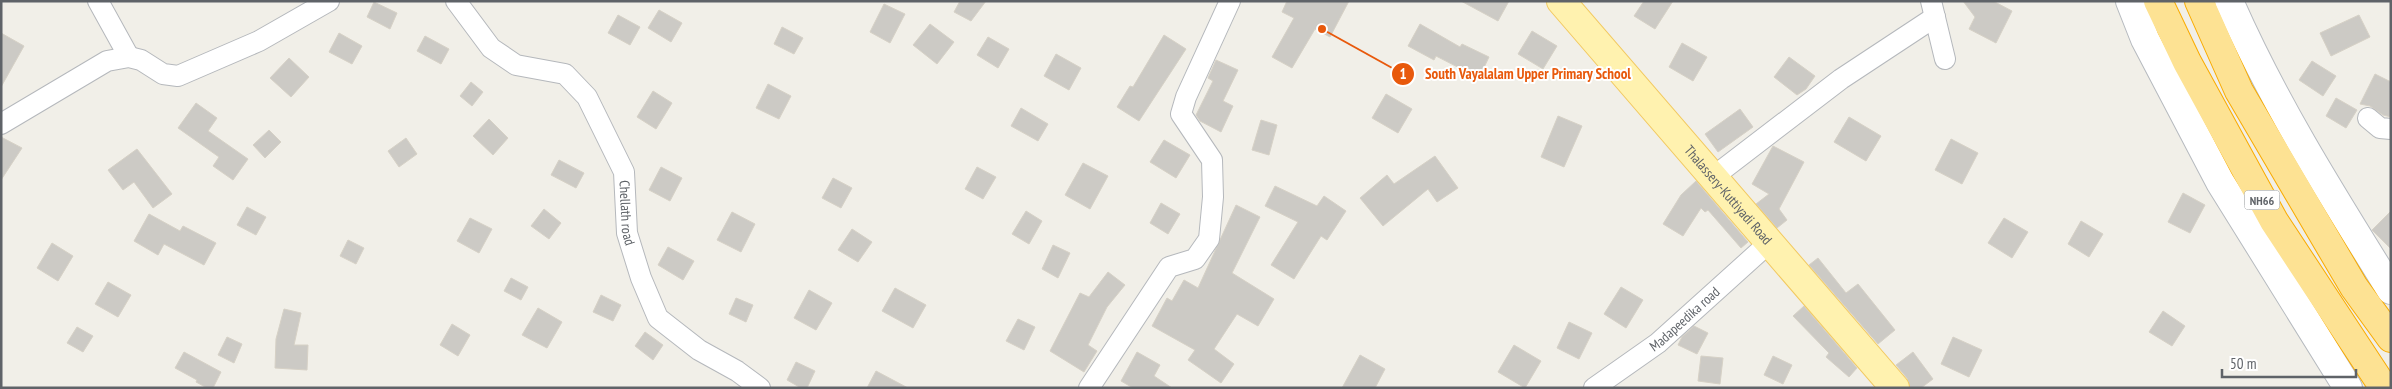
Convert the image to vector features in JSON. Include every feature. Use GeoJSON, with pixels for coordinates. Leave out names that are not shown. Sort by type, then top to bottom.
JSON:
{"type":"FeatureCollection","features":[{"type":"Feature","properties":{"kind":"highway","name":"NH66"},"geometry":{"type":"LineString","coordinates":[[2158,1],[2187,62],[2274,221],[2384,388]]}},
{"type":"Feature","properties":{"kind":"highway","name":"NH66"},"geometry":{"type":"LineString","coordinates":[[2199,1],[2239,92],[2354,287],[2391,338]]}},
{"type":"Feature","properties":{"kind":"main road","name":"Thalassery-Kuttiyadi Road"},"geometry":{"type":"LineString","coordinates":[[1561,1],[1895,388]]}},
{"type":"Feature","properties":{"kind":"street"},"geometry":{"type":"LineString","coordinates":[[98,1],[129,56]]}},
{"type":"Feature","properties":{"kind":"street"},"geometry":{"type":"LineString","coordinates":[[1,124],[12,120],[107,61],[129,56],[141,60],[163,74],[178,76],[259,41],[329,1]]}},
{"type":"Feature","properties":{"kind":"street","name":"Chellath road"},"geometry":{"type":"LineString","coordinates":[[456,1],[490,48],[516,65],[565,74],[587,97],[624,172],[627,233],[641,278],[658,318],[699,350],[737,371],[760,388]]}},
{"type":"Feature","properties":{"kind":"street"},"geometry":{"type":"LineString","coordinates":[[1089,388],[1169,267],[1194,259],[1209,239],[1213,197],[1212,160],[1182,114],[1186,97],[1230,1]]}},
{"type":"Feature","properties":{"kind":"street"},"geometry":{"type":"LineString","coordinates":[[2130,1],[2145,39],[2220,182],[2348,388]]}},
{"type":"Feature","properties":{"kind":"street"},"geometry":{"type":"LineString","coordinates":[[2229,1],[2242,31],[2323,182],[2391,290]]}},
{"type":"Feature","properties":{"kind":"street"},"geometry":{"type":"LineString","coordinates":[[1713,177],[1933,9],[1945,59]]}},
{"type":"Feature","properties":{"kind":"street"},"geometry":{"type":"LineString","coordinates":[[2368,118],[2380,128],[2391,129]]}},
{"type":"Feature","properties":{"kind":"street","name":"Madapeedika road"},"geometry":{"type":"LineString","coordinates":[[1594,388],[1658,343],[1770,242]]}},
{"type":"Feature","properties":{"kind":"building"},"geometry":{"type":"Polygon","coordinates":[[[960,1],[986,1],[971,21],[954,12],[960,1]]]}},
{"type":"Feature","properties":{"kind":"building"},"geometry":{"type":"Polygon","coordinates":[[[1287,1],[1349,1],[1330,37],[1315,29],[1292,68],[1272,57],[1294,18],[1282,12],[1287,1]]]}},
{"type":"Feature","properties":{"kind":"building"},"geometry":{"type":"Polygon","coordinates":[[[1461,1],[1509,1],[1498,21],[1461,1]]]}},
{"type":"Feature","properties":{"kind":"building"},"geometry":{"type":"Polygon","coordinates":[[[1644,1],[1673,1],[1655,29],[1634,16],[1644,1]]]}},
{"type":"Feature","properties":{"kind":"building"},"geometry":{"type":"Polygon","coordinates":[[[1963,1],[1993,1],[2012,11],[1996,43],[1969,29],[1975,17],[1963,1]]]}},
{"type":"Feature","properties":{"kind":"building"},"geometry":{"type":"Polygon","coordinates":[[[374,2],[397,13],[390,29],[367,17],[374,2]]]}},
{"type":"Feature","properties":{"kind":"building"},"geometry":{"type":"Polygon","coordinates":[[[884,4],[905,14],[890,43],[870,32],[884,4]]]}},
{"type":"Feature","properties":{"kind":"building"},"geometry":{"type":"Polygon","coordinates":[[[659,10],[682,23],[671,42],[648,28],[659,10]]]}},
{"type":"Feature","properties":{"kind":"building"},"geometry":{"type":"Polygon","coordinates":[[[618,15],[640,27],[630,45],[608,33],[618,15]]]}},
{"type":"Feature","properties":{"kind":"building"},"geometry":{"type":"Polygon","coordinates":[[[2359,15],[2370,37],[2331,56],[2320,33],[2359,15]]]}},
{"type":"Feature","properties":{"kind":"building"},"geometry":{"type":"Polygon","coordinates":[[[930,24],[954,42],[937,64],[913,45],[930,24]]]}},
{"type":"Feature","properties":{"kind":"building"},"geometry":{"type":"Polygon","coordinates":[[[1420,24],[1460,47],[1462,44],[1489,57],[1479,78],[1436,56],[1434,60],[1408,46],[1420,24]]]}},
{"type":"Feature","properties":{"kind":"building"},"geometry":{"type":"Polygon","coordinates":[[[782,27],[803,38],[794,54],[774,44],[782,27]]]}},
{"type":"Feature","properties":{"kind":"building"},"geometry":{"type":"Polygon","coordinates":[[[1532,31],[1557,46],[1543,69],[1518,54],[1532,31]]]}},
{"type":"Feature","properties":{"kind":"building"},"geometry":{"type":"Polygon","coordinates":[[[1,33],[24,46],[1,87],[1,33]]]}},
{"type":"Feature","properties":{"kind":"building"},"geometry":{"type":"Polygon","coordinates":[[[339,33],[362,46],[352,64],[329,52],[339,33]]]}},
{"type":"Feature","properties":{"kind":"building"},"geometry":{"type":"Polygon","coordinates":[[[1164,35],[1186,49],[1139,121],[1117,107],[1130,86],[1133,87],[1164,35]]]}},
{"type":"Feature","properties":{"kind":"building"},"geometry":{"type":"Polygon","coordinates":[[[425,36],[449,49],[441,64],[417,51],[425,36]]]}},
{"type":"Feature","properties":{"kind":"building"},"geometry":{"type":"Polygon","coordinates":[[[988,37],[1009,49],[998,68],[977,55],[988,37]]]}},
{"type":"Feature","properties":{"kind":"building"},"geometry":{"type":"Polygon","coordinates":[[[1682,43],[1707,57],[1693,81],[1669,67],[1682,43]]]}},
{"type":"Feature","properties":{"kind":"building"},"geometry":{"type":"Polygon","coordinates":[[[1056,54],[1081,68],[1069,90],[1044,76],[1056,54]]]}},
{"type":"Feature","properties":{"kind":"building"},"geometry":{"type":"Polygon","coordinates":[[[1789,57],[1815,76],[1806,89],[1797,95],[1774,77],[1789,57]]]}},
{"type":"Feature","properties":{"kind":"building"},"geometry":{"type":"Polygon","coordinates":[[[289,58],[309,77],[291,97],[270,78],[289,58]]]}},
{"type":"Feature","properties":{"kind":"building"},"geometry":{"type":"Polygon","coordinates":[[[1216,60],[1238,70],[1223,101],[1233,106],[1221,132],[1200,121],[1196,115],[1213,81],[1208,78],[1216,60]]]}},
{"type":"Feature","properties":{"kind":"building"},"geometry":{"type":"Polygon","coordinates":[[[2312,61],[2336,76],[2323,96],[2299,80],[2312,61]]]}},
{"type":"Feature","properties":{"kind":"building"},"geometry":{"type":"Polygon","coordinates":[[[2375,74],[2391,82],[2391,117],[2383,115],[2370,106],[2360,104],[2375,74]]]}},
{"type":"Feature","properties":{"kind":"building"},"geometry":{"type":"Polygon","coordinates":[[[471,82],[483,92],[472,106],[460,96],[471,82]]]}},
{"type":"Feature","properties":{"kind":"building"},"geometry":{"type":"Polygon","coordinates":[[[768,84],[791,96],[779,119],[756,108],[768,84]]]}},
{"type":"Feature","properties":{"kind":"building"},"geometry":{"type":"Polygon","coordinates":[[[653,91],[672,103],[656,129],[637,117],[653,91]]]}},
{"type":"Feature","properties":{"kind":"building"},"geometry":{"type":"Polygon","coordinates":[[[1386,94],[1412,109],[1398,133],[1372,118],[1386,94]]]}},
{"type":"Feature","properties":{"kind":"building"},"geometry":{"type":"Polygon","coordinates":[[[2336,98],[2357,110],[2346,128],[2326,116],[2336,98]]]}},
{"type":"Feature","properties":{"kind":"building"},"geometry":{"type":"Polygon","coordinates":[[[196,103],[217,118],[208,131],[248,159],[233,180],[213,166],[219,157],[178,128],[196,103]]]}},
{"type":"Feature","properties":{"kind":"building"},"geometry":{"type":"Polygon","coordinates":[[[1021,108],[1048,124],[1038,141],[1011,126],[1021,108]]]}},
{"type":"Feature","properties":{"kind":"building"},"geometry":{"type":"Polygon","coordinates":[[[1740,109],[1753,127],[1718,152],[1705,134],[1740,109]]]}},
{"type":"Feature","properties":{"kind":"building"},"geometry":{"type":"Polygon","coordinates":[[[1558,116],[1582,126],[1564,167],[1541,157],[1558,116]]]}},
{"type":"Feature","properties":{"kind":"building"},"geometry":{"type":"Polygon","coordinates":[[[1849,117],[1881,136],[1866,161],[1834,142],[1849,117]]]}},
{"type":"Feature","properties":{"kind":"building"},"geometry":{"type":"Polygon","coordinates":[[[489,119],[508,138],[493,155],[473,136],[489,119]]]}},
{"type":"Feature","properties":{"kind":"building"},"geometry":{"type":"Polygon","coordinates":[[[1261,120],[1277,125],[1269,155],[1252,150],[1261,120]]]}},
{"type":"Feature","properties":{"kind":"building"},"geometry":{"type":"Polygon","coordinates":[[[269,130],[281,142],[265,158],[253,145],[269,130]]]}},
{"type":"Feature","properties":{"kind":"building"},"geometry":{"type":"Polygon","coordinates":[[[1,137],[22,148],[1,180],[1,137]]]}},
{"type":"Feature","properties":{"kind":"building"},"geometry":{"type":"Polygon","coordinates":[[[406,138],[417,154],[399,167],[388,151],[406,138]]]}},
{"type":"Feature","properties":{"kind":"building"},"geometry":{"type":"Polygon","coordinates":[[[1951,139],[1978,153],[1962,184],[1935,170],[1951,139]]]}},
{"type":"Feature","properties":{"kind":"building"},"geometry":{"type":"Polygon","coordinates":[[[1164,140],[1190,155],[1176,178],[1150,162],[1164,140]]]}},
{"type":"Feature","properties":{"kind":"building"},"geometry":{"type":"Polygon","coordinates":[[[1773,146],[1804,162],[1779,209],[1787,220],[1777,228],[1756,204],[1769,194],[1752,184],[1773,146]]]}},
{"type":"Feature","properties":{"kind":"building"},"geometry":{"type":"Polygon","coordinates":[[[137,149],[172,194],[153,208],[134,182],[123,190],[108,170],[137,149]]]}},
{"type":"Feature","properties":{"kind":"building"},"geometry":{"type":"Polygon","coordinates":[[[1435,156],[1458,188],[1437,202],[1428,189],[1383,226],[1360,198],[1387,175],[1394,184],[1435,156]]]}},
{"type":"Feature","properties":{"kind":"building"},"geometry":{"type":"Polygon","coordinates":[[[559,160],[584,173],[576,188],[551,175],[559,160]]]}},
{"type":"Feature","properties":{"kind":"building"},"geometry":{"type":"Polygon","coordinates":[[[1083,163],[1108,176],[1090,209],[1065,195],[1083,163]]]}},
{"type":"Feature","properties":{"kind":"building"},"geometry":{"type":"Polygon","coordinates":[[[661,167],[682,178],[670,201],[649,190],[661,167]]]}},
{"type":"Feature","properties":{"kind":"building"},"geometry":{"type":"Polygon","coordinates":[[[977,167],[996,177],[983,199],[965,189],[977,167]]]}},
{"type":"Feature","properties":{"kind":"building"},"geometry":{"type":"Polygon","coordinates":[[[833,178],[852,188],[841,208],[822,198],[833,178]]]}},
{"type":"Feature","properties":{"kind":"building"},"geometry":{"type":"Polygon","coordinates":[[[1696,181],[1748,242],[1741,248],[1708,210],[1705,212],[1701,208],[1683,236],[1663,224],[1681,195],[1696,181]]]}},
{"type":"Feature","properties":{"kind":"building"},"geometry":{"type":"Polygon","coordinates":[[[1275,186],[1317,206],[1324,196],[1346,211],[1327,240],[1321,236],[1294,279],[1271,265],[1298,222],[1265,206],[1275,186]]]}},
{"type":"Feature","properties":{"kind":"building"},"geometry":{"type":"Polygon","coordinates":[[[2183,193],[2205,205],[2190,233],[2168,222],[2183,193]]]}},
{"type":"Feature","properties":{"kind":"building"},"geometry":{"type":"Polygon","coordinates":[[[1161,203],[1180,214],[1168,234],[1150,223],[1161,203]]]}},
{"type":"Feature","properties":{"kind":"building"},"geometry":{"type":"Polygon","coordinates":[[[1236,205],[1260,217],[1232,273],[1274,299],[1258,326],[1237,314],[1214,349],[1234,364],[1221,383],[1188,360],[1195,350],[1152,326],[1167,298],[1172,301],[1184,280],[1198,288],[1236,205]]]}},
{"type":"Feature","properties":{"kind":"building"},"geometry":{"type":"Polygon","coordinates":[[[247,207],[266,217],[256,235],[237,225],[247,207]]]}},
{"type":"Feature","properties":{"kind":"building"},"geometry":{"type":"Polygon","coordinates":[[[544,209],[561,223],[549,239],[531,226],[544,209]]]}},
{"type":"Feature","properties":{"kind":"building"},"geometry":{"type":"Polygon","coordinates":[[[1026,211],[1042,221],[1029,244],[1012,234],[1026,211]]]}},
{"type":"Feature","properties":{"kind":"building"},"geometry":{"type":"Polygon","coordinates":[[[2391,211],[2391,249],[2372,230],[2391,211]]]}},
{"type":"Feature","properties":{"kind":"building"},"geometry":{"type":"Polygon","coordinates":[[[732,212],[755,224],[741,252],[717,240],[732,212]]]}},
{"type":"Feature","properties":{"kind":"building"},"geometry":{"type":"Polygon","coordinates":[[[149,214],[180,231],[183,226],[216,243],[204,265],[164,244],[158,255],[134,241],[149,214]]]}},
{"type":"Feature","properties":{"kind":"building"},"geometry":{"type":"Polygon","coordinates":[[[470,218],[492,229],[479,253],[457,241],[470,218]]]}},
{"type":"Feature","properties":{"kind":"building"},"geometry":{"type":"Polygon","coordinates":[[[2004,218],[2028,232],[2012,258],[1988,243],[2004,218]]]}},
{"type":"Feature","properties":{"kind":"building"},"geometry":{"type":"Polygon","coordinates":[[[2081,221],[2103,234],[2089,257],[2068,244],[2081,221]]]}},
{"type":"Feature","properties":{"kind":"building"},"geometry":{"type":"Polygon","coordinates":[[[852,229],[872,242],[858,262],[838,250],[852,229]]]}},
{"type":"Feature","properties":{"kind":"building"},"geometry":{"type":"Polygon","coordinates":[[[348,240],[364,248],[356,264],[340,256],[348,240]]]}},
{"type":"Feature","properties":{"kind":"building"},"geometry":{"type":"Polygon","coordinates":[[[52,243],[73,256],[58,281],[37,268],[52,243]]]}},
{"type":"Feature","properties":{"kind":"building"},"geometry":{"type":"Polygon","coordinates":[[[1053,245],[1070,253],[1058,278],[1042,269],[1053,245]]]}},
{"type":"Feature","properties":{"kind":"building"},"geometry":{"type":"Polygon","coordinates":[[[668,247],[694,261],[683,280],[658,265],[668,247]]]}},
{"type":"Feature","properties":{"kind":"building"},"geometry":{"type":"Polygon","coordinates":[[[1818,258],[1846,293],[1858,284],[1895,330],[1878,344],[1809,265],[1818,258]]]}},
{"type":"Feature","properties":{"kind":"building"},"geometry":{"type":"Polygon","coordinates":[[[1108,272],[1125,285],[1107,307],[1088,345],[1097,351],[1084,372],[1050,351],[1080,293],[1089,297],[1108,272]]]}},
{"type":"Feature","properties":{"kind":"building"},"geometry":{"type":"Polygon","coordinates":[[[511,278],[528,287],[521,300],[504,291],[511,278]]]}},
{"type":"Feature","properties":{"kind":"building"},"geometry":{"type":"Polygon","coordinates":[[[108,282],[131,295],[118,317],[95,304],[108,282]]]}},
{"type":"Feature","properties":{"kind":"building"},"geometry":{"type":"Polygon","coordinates":[[[1621,287],[1643,300],[1626,328],[1604,314],[1621,287]]]}},
{"type":"Feature","properties":{"kind":"building"},"geometry":{"type":"Polygon","coordinates":[[[895,288],[926,305],[913,328],[882,311],[895,288]]]}},
{"type":"Feature","properties":{"kind":"building"},"geometry":{"type":"Polygon","coordinates":[[[809,290],[832,303],[816,330],[794,318],[809,290]]]}},
{"type":"Feature","properties":{"kind":"building"},"geometry":{"type":"Polygon","coordinates":[[[601,295],[621,305],[613,321],[593,312],[601,295]]]}},
{"type":"Feature","properties":{"kind":"building"},"geometry":{"type":"Polygon","coordinates":[[[736,298],[753,305],[746,322],[729,314],[736,298]]]}},
{"type":"Feature","properties":{"kind":"building"},"geometry":{"type":"Polygon","coordinates":[[[1804,306],[1857,368],[1849,377],[1826,357],[1829,353],[1793,316],[1804,306]]]}},
{"type":"Feature","properties":{"kind":"building"},"geometry":{"type":"Polygon","coordinates":[[[538,308],[562,322],[547,348],[522,335],[538,308]]]}},
{"type":"Feature","properties":{"kind":"building"},"geometry":{"type":"Polygon","coordinates":[[[284,309],[301,313],[294,345],[308,345],[307,370],[275,368],[276,339],[284,309]]]}},
{"type":"Feature","properties":{"kind":"building"},"geometry":{"type":"Polygon","coordinates":[[[2163,311],[2185,326],[2172,346],[2149,332],[2163,311]]]}},
{"type":"Feature","properties":{"kind":"building"},"geometry":{"type":"Polygon","coordinates":[[[1018,319],[1035,327],[1024,350],[1006,341],[1018,319]]]}},
{"type":"Feature","properties":{"kind":"building"},"geometry":{"type":"Polygon","coordinates":[[[1569,322],[1592,333],[1579,359],[1557,348],[1569,322]]]}},
{"type":"Feature","properties":{"kind":"building"},"geometry":{"type":"Polygon","coordinates":[[[452,324],[470,335],[458,356],[440,345],[452,324]]]}},
{"type":"Feature","properties":{"kind":"building"},"geometry":{"type":"Polygon","coordinates":[[[1694,326],[1708,333],[1697,354],[1678,345],[1682,337],[1694,326]]]}},
{"type":"Feature","properties":{"kind":"building"},"geometry":{"type":"Polygon","coordinates":[[[77,327],[93,336],[83,352],[67,343],[77,327]]]}},
{"type":"Feature","properties":{"kind":"building"},"geometry":{"type":"Polygon","coordinates":[[[645,332],[663,345],[653,360],[635,346],[645,332]]]}},
{"type":"Feature","properties":{"kind":"building"},"geometry":{"type":"Polygon","coordinates":[[[227,337],[242,344],[234,363],[218,355],[227,337]]]}},
{"type":"Feature","properties":{"kind":"building"},"geometry":{"type":"Polygon","coordinates":[[[1953,337],[1982,350],[1969,377],[1941,364],[1953,337]]]}},
{"type":"Feature","properties":{"kind":"building"},"geometry":{"type":"Polygon","coordinates":[[[1514,345],[1541,361],[1525,388],[1498,372],[1514,345]]]}},
{"type":"Feature","properties":{"kind":"building"},"geometry":{"type":"Polygon","coordinates":[[[184,352],[221,372],[213,388],[207,388],[175,368],[184,352]]]}},
{"type":"Feature","properties":{"kind":"building"},"geometry":{"type":"Polygon","coordinates":[[[1137,352],[1160,365],[1154,376],[1172,388],[1133,388],[1121,381],[1137,352]]]}},
{"type":"Feature","properties":{"kind":"building"},"geometry":{"type":"Polygon","coordinates":[[[1913,352],[1933,379],[1921,388],[1910,388],[1907,378],[1896,365],[1913,352]]]}},
{"type":"Feature","properties":{"kind":"building"},"geometry":{"type":"Polygon","coordinates":[[[1360,355],[1385,369],[1375,388],[1342,388],[1360,355]]]}},
{"type":"Feature","properties":{"kind":"building"},"geometry":{"type":"Polygon","coordinates":[[[1701,356],[1723,358],[1720,384],[1698,381],[1701,356]]]}},
{"type":"Feature","properties":{"kind":"building"},"geometry":{"type":"Polygon","coordinates":[[[1773,356],[1792,365],[1783,384],[1764,375],[1773,356]]]}},
{"type":"Feature","properties":{"kind":"building"},"geometry":{"type":"Polygon","coordinates":[[[796,362],[815,371],[807,388],[801,388],[787,380],[796,362]]]}},
{"type":"Feature","properties":{"kind":"building"},"geometry":{"type":"Polygon","coordinates":[[[876,371],[908,388],[867,388],[876,371]]]}},
{"type":"Feature","properties":{"kind":"place","name":"South Vayalalam Upper Primary School"},"geometry":{"type":"Point","coordinates":[1322,29]}}]}
